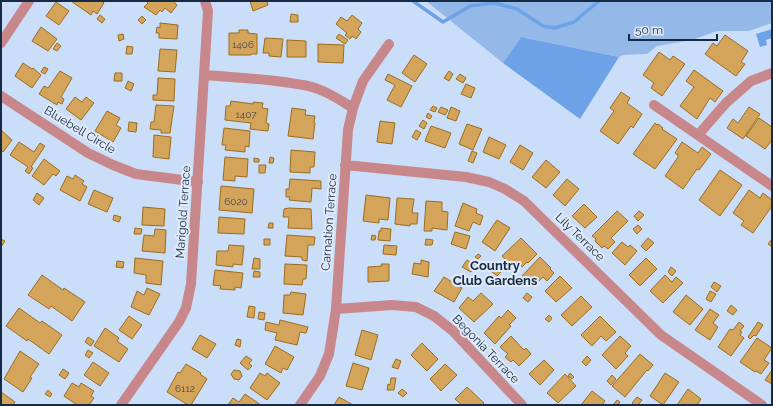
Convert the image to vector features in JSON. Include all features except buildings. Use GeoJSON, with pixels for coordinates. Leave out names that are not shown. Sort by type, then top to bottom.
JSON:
{"type":"FeatureCollection","features":[{"type":"Feature","properties":{"kind":"street"},"geometry":{"type":"LineString","coordinates":[[1,43],[29,1]]}},
{"type":"Feature","properties":{"kind":"street","name":"Marigold Terrace"},"geometry":{"type":"LineString","coordinates":[[121,405],[179,322],[186,308],[191,284],[205,75],[208,11],[205,1]]}},
{"type":"Feature","properties":{"kind":"street","name":"Carnation Terrace"},"geometry":{"type":"LineString","coordinates":[[300,405],[320,376],[329,354],[336,309],[348,130],[353,108],[363,81],[389,44]]}},
{"type":"Feature","properties":{"kind":"street"},"geometry":{"type":"LineString","coordinates":[[698,135],[726,103],[751,81],[772,73]]}},
{"type":"Feature","properties":{"kind":"street"},"geometry":{"type":"LineString","coordinates":[[205,75],[290,83],[330,94],[353,108]]}},
{"type":"Feature","properties":{"kind":"street","name":"Bluebell Circle"},"geometry":{"type":"LineString","coordinates":[[1,96],[88,153],[113,165],[136,174],[198,182]]}},
{"type":"Feature","properties":{"kind":"street"},"geometry":{"type":"LineString","coordinates":[[654,105],[772,186]]}},
{"type":"Feature","properties":{"kind":"street","name":"Lily Terrace"},"geometry":{"type":"LineString","coordinates":[[345,165],[466,177],[489,182],[505,189],[524,201],[661,335],[762,405]]}},
{"type":"Feature","properties":{"kind":"street","name":"Begonia Terrace"},"geometry":{"type":"LineString","coordinates":[[336,309],[392,305],[416,307],[434,316],[453,331],[522,405]]}},
{"type":"Feature","properties":{"kind":"shaded area"},"geometry":{"type":"Polygon","coordinates":[[[426,1],[772,1],[772,23],[749,31],[717,31],[692,40],[657,46],[647,54],[623,55],[619,57],[521,37],[503,63],[426,1]]]}},
{"type":"Feature","properties":{"kind":"shaded area"},"geometry":{"type":"Polygon","coordinates":[[[772,29],[772,38],[766,40],[767,45],[760,47],[756,34],[772,29]]]}},
{"type":"Feature","properties":{"kind":"shaded area"},"geometry":{"type":"Polygon","coordinates":[[[521,37],[619,57],[580,119],[503,63],[521,37]]]}},
{"type":"Feature","properties":{"kind":"waterway"},"geometry":{"type":"LineString","coordinates":[[413,1],[443,22],[470,6],[494,3],[517,9],[543,26],[555,28],[574,22],[599,1]]}},
{"type":"Feature","properties":{"kind":"district","name":"Country Club Gardens"},"geometry":{"type":"Point","coordinates":[495,272]}}]}
